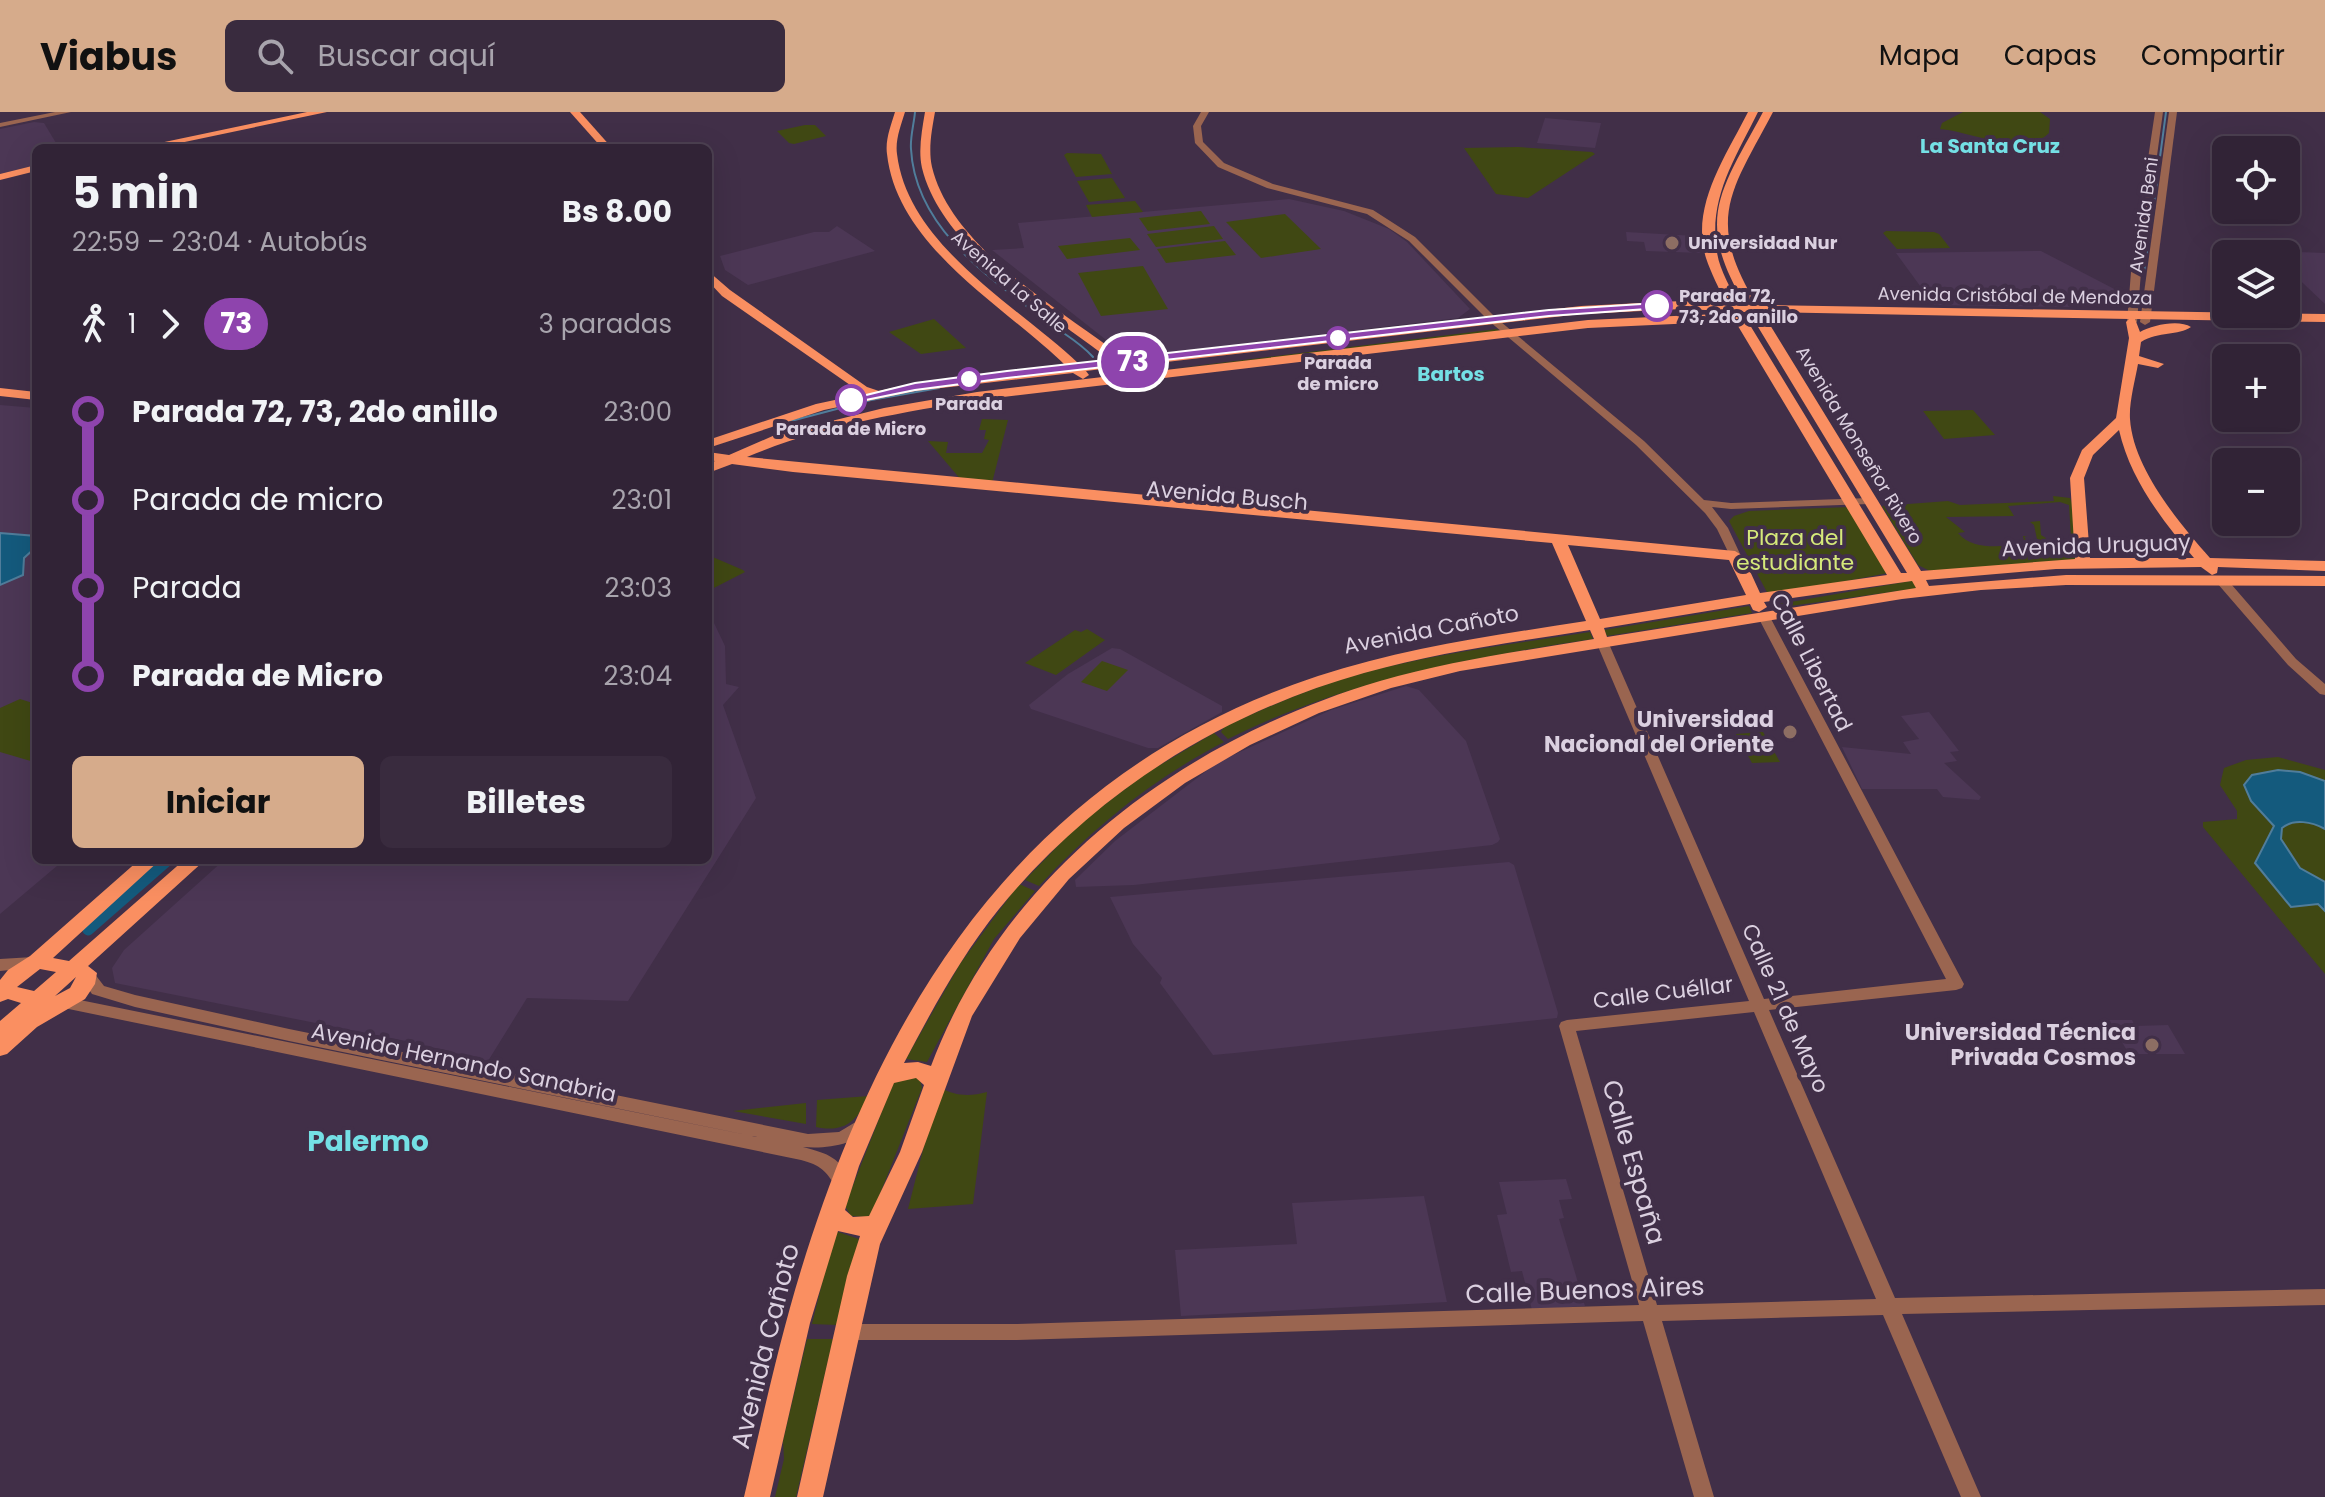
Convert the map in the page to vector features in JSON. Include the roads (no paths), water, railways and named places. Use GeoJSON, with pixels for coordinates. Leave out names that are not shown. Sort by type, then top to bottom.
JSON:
{"type":"FeatureCollection","features":[{"type":"Feature","properties":{"kind":"main road"},"geometry":{"type":"LineString","coordinates":[[161,144],[309,112]]}},
{"type":"Feature","properties":{"kind":"main road"},"geometry":{"type":"LineString","coordinates":[[150,144],[322,112]]}},
{"type":"Feature","properties":{"kind":"main road"},"geometry":{"type":"LineString","coordinates":[[566,112],[594,144]]}},
{"type":"Feature","properties":{"kind":"main road"},"geometry":{"type":"LineString","coordinates":[[575,112],[603,144]]}},
{"type":"Feature","properties":{"kind":"main road","name":"Avenida La Salle"},"geometry":{"type":"LineString","coordinates":[[900,112],[892,148],[909,208],[959,267],[1078,370]]}},
{"type":"Feature","properties":{"kind":"main road","name":"Avenida La Salle"},"geometry":{"type":"LineString","coordinates":[[930,112],[924,168],[948,217],[991,260],[1114,369]]}},
{"type":"Feature","properties":{"kind":"main road"},"geometry":{"type":"LineString","coordinates":[[1742,150],[1739,139],[1753,112]]}},
{"type":"Feature","properties":{"kind":"main road"},"geometry":{"type":"LineString","coordinates":[[1742,150],[1768,112]]}},
{"type":"Feature","properties":{"kind":"main road"},"geometry":{"type":"LineString","coordinates":[[178,138],[221,132],[254,123]]}},
{"type":"Feature","properties":{"kind":"main road","name":"Avenida Monseñor Rivero"},"geometry":{"type":"LineString","coordinates":[[1742,150],[1716,184],[1709,210],[1711,253],[1725,291],[1774,372],[1926,591]]}},
{"type":"Feature","properties":{"kind":"main road","name":"Avenida Monseñor Rivero"},"geometry":{"type":"LineString","coordinates":[[1742,150],[1721,209],[1728,255],[1858,496],[1897,579]]}},
{"type":"Feature","properties":{"kind":"main road"},"geometry":{"type":"LineString","coordinates":[[898,170],[924,168]]}},
{"type":"Feature","properties":{"kind":"main road"},"geometry":{"type":"LineString","coordinates":[[0,178],[32,171]]}},
{"type":"Feature","properties":{"kind":"main road"},"geometry":{"type":"LineString","coordinates":[[712,267],[733,290],[732,294]]}},
{"type":"Feature","properties":{"kind":"main road"},"geometry":{"type":"LineString","coordinates":[[712,278],[726,293],[732,294],[867,393]]}},
{"type":"Feature","properties":{"kind":"main road"},"geometry":{"type":"LineString","coordinates":[[1704,306],[1720,300],[1725,291]]}},
{"type":"Feature","properties":{"kind":"main road"},"geometry":{"type":"LineString","coordinates":[[2054,319],[2133,300]]}},
{"type":"Feature","properties":{"kind":"main road","name":"Avenida Cristóbal de Mendoza"},"geometry":{"type":"LineString","coordinates":[[1114,369],[1142,361],[1465,322],[1704,306],[1737,312]]}},
{"type":"Feature","properties":{"kind":"main road","name":"Avenida Cristóbal de Mendoza"},"geometry":{"type":"LineString","coordinates":[[736,465],[771,441],[814,425],[878,409],[1078,370],[1241,357],[1498,320],[1533,332],[1606,322],[1737,312],[1910,323],[2207,316],[2325,323]]}},
{"type":"Feature","properties":{"kind":"main road"},"geometry":{"type":"LineString","coordinates":[[1757,313],[1775,323],[1800,316]]}},
{"type":"Feature","properties":{"kind":"main road","name":"Avenida Cristóbal de Mendoza"},"geometry":{"type":"LineString","coordinates":[[1800,316],[2054,319]]}},
{"type":"Feature","properties":{"kind":"main road","name":"Avenida Cristóbal de Mendoza"},"geometry":{"type":"LineString","coordinates":[[1800,316],[2138,318],[2325,323]]}},
{"type":"Feature","properties":{"kind":"main road"},"geometry":{"type":"LineString","coordinates":[[1863,316],[1910,323]]}},
{"type":"Feature","properties":{"kind":"main road"},"geometry":{"type":"LineString","coordinates":[[2138,318],[2123,419],[2146,483],[2226,586],[2325,581]]}},
{"type":"Feature","properties":{"kind":"main road","name":"Avenida Cristóbal de Mendoza"},"geometry":{"type":"LineString","coordinates":[[2138,318],[2192,327],[2325,323]]}},
{"type":"Feature","properties":{"kind":"main road"},"geometry":{"type":"LineString","coordinates":[[2054,319],[2115,327],[2129,332],[2135,339]]}},
{"type":"Feature","properties":{"kind":"main road","name":"Avenida Cristóbal de Mendoza"},"geometry":{"type":"LineString","coordinates":[[712,443],[867,393],[1046,371],[1114,369],[1487,336],[1498,320]]}},
{"type":"Feature","properties":{"kind":"main road"},"geometry":{"type":"LineString","coordinates":[[2135,339],[2152,330],[2192,327]]}},
{"type":"Feature","properties":{"kind":"main road"},"geometry":{"type":"LineString","coordinates":[[1487,336],[1533,332]]}},
{"type":"Feature","properties":{"kind":"main road"},"geometry":{"type":"LineString","coordinates":[[2133,360],[2158,364]]}},
{"type":"Feature","properties":{"kind":"main road"},"geometry":{"type":"LineString","coordinates":[[1774,372],[1780,369],[1794,374]]}},
{"type":"Feature","properties":{"kind":"main road","name":"Avenida Cristóbal de Mendoza"},"geometry":{"type":"LineString","coordinates":[[771,441],[904,408],[977,396],[1078,370]]}},
{"type":"Feature","properties":{"kind":"main road","name":"Avenida Cristóbal de Mendoza"},"geometry":{"type":"LineString","coordinates":[[712,454],[822,419],[888,403],[1041,380],[1078,370]]}},
{"type":"Feature","properties":{"kind":"main road"},"geometry":{"type":"LineString","coordinates":[[0,392],[32,396]]}},
{"type":"Feature","properties":{"kind":"main road"},"geometry":{"type":"LineString","coordinates":[[0,401],[32,404]]}},
{"type":"Feature","properties":{"kind":"main road"},"geometry":{"type":"LineString","coordinates":[[878,409],[904,408],[919,401]]}},
{"type":"Feature","properties":{"kind":"main road"},"geometry":{"type":"LineString","coordinates":[[2083,563],[2076,481],[2085,455],[2123,419]]}},
{"type":"Feature","properties":{"kind":"main road"},"geometry":{"type":"LineString","coordinates":[[2104,436],[2128,440]]}},
{"type":"Feature","properties":{"kind":"main road","name":"Avenida Busch"},"geometry":{"type":"LineString","coordinates":[[712,456],[736,465],[792,472],[1729,560]]}},
{"type":"Feature","properties":{"kind":"main road"},"geometry":{"type":"LineString","coordinates":[[712,470],[736,465]]}},
{"type":"Feature","properties":{"kind":"main road","name":"Calle 21 de Mayo"},"geometry":{"type":"LineString","coordinates":[[1568,545],[1603,644]]}},
{"type":"Feature","properties":{"kind":"main road"},"geometry":{"type":"LineString","coordinates":[[2181,564],[2192,558],[2195,550]]}},
{"type":"Feature","properties":{"kind":"main road","name":"Calle Libertad"},"geometry":{"type":"LineString","coordinates":[[1729,560],[1764,617]]}},
{"type":"Feature","properties":{"kind":"main road","name":"Avenida Uruguay"},"geometry":{"type":"LineString","coordinates":[[1916,576],[2083,563],[2325,566]]}},
{"type":"Feature","properties":{"kind":"main road","name":"Avenida Cañoto"},"geometry":{"type":"LineString","coordinates":[[757,1497],[812,1271],[864,1124],[943,970],[978,920],[1022,867],[1084,808],[1122,779],[1220,722],[1287,692],[1375,664],[1595,625],[1916,576]]}},
{"type":"Feature","properties":{"kind":"main road","name":"Avenida Uruguay"},"geometry":{"type":"LineString","coordinates":[[1926,591],[2066,580],[2198,580],[2226,586]]}},
{"type":"Feature","properties":{"kind":"main road","name":"Avenida Cañoto"},"geometry":{"type":"LineString","coordinates":[[879,1223],[918,1136],[934,1081],[955,1029],[985,974],[1013,932],[1093,844],[1130,811],[1191,768],[1313,708],[1392,682],[1460,666],[1926,591]]}},
{"type":"Feature","properties":{"kind":"main road"},"geometry":{"type":"LineString","coordinates":[[1220,722],[1218,732],[1233,745]]}},
{"type":"Feature","properties":{"kind":"main road"},"geometry":{"type":"LineString","coordinates":[[46,1001],[2,991],[15,975],[35,962],[146,864]]}},
{"type":"Feature","properties":{"kind":"main road"},"geometry":{"type":"LineString","coordinates":[[78,971],[180,864]]}},
{"type":"Feature","properties":{"kind":"main road"},"geometry":{"type":"LineString","coordinates":[[0,1033],[46,1001],[192,864]]}},
{"type":"Feature","properties":{"kind":"main road"},"geometry":{"type":"LineString","coordinates":[[78,971],[205,864]]}},
{"type":"Feature","properties":{"kind":"main road"},"geometry":{"type":"LineString","coordinates":[[1022,867],[1023,880],[1028,886],[1050,889]]}},
{"type":"Feature","properties":{"kind":"main road"},"geometry":{"type":"LineString","coordinates":[[35,962],[78,971]]}},
{"type":"Feature","properties":{"kind":"main road"},"geometry":{"type":"LineString","coordinates":[[0,1021],[81,990],[78,971]]}},
{"type":"Feature","properties":{"kind":"main road"},"geometry":{"type":"LineString","coordinates":[[0,1048],[30,1022],[46,1001]]}},
{"type":"Feature","properties":{"kind":"main road"},"geometry":{"type":"LineString","coordinates":[[886,1078],[901,1070],[915,1069],[928,1074],[934,1081]]}},
{"type":"Feature","properties":{"kind":"main road"},"geometry":{"type":"LineString","coordinates":[[832,1210],[847,1225],[861,1228],[879,1223]]}},
{"type":"Feature","properties":{"kind":"main road"},"geometry":{"type":"LineString","coordinates":[[810,1497],[868,1244],[879,1223]]}},
{"type":"Feature","properties":{"kind":"street"},"geometry":{"type":"LineString","coordinates":[[0,125],[67,112]]}},
{"type":"Feature","properties":{"kind":"street"},"geometry":{"type":"LineString","coordinates":[[1194,112],[1188,125],[1189,140],[1196,152],[1213,167],[1260,188],[1373,216]]}},
{"type":"Feature","properties":{"kind":"street"},"geometry":{"type":"LineString","coordinates":[[1205,112],[1197,126],[1199,143],[1221,165],[1270,186],[1353,206],[1373,216],[1427,252],[1498,320]]}},
{"type":"Feature","properties":{"kind":"street","name":"Avenida Beni"},"geometry":{"type":"LineString","coordinates":[[2138,318],[2133,300],[2159,112]]}},
{"type":"Feature","properties":{"kind":"street","name":"Avenida Beni"},"geometry":{"type":"LineString","coordinates":[[2138,318],[2165,174],[2173,112]]}},
{"type":"Feature","properties":{"kind":"street"},"geometry":{"type":"LineString","coordinates":[[2149,172],[2165,174]]}},
{"type":"Feature","properties":{"kind":"street","name":"Calle Libertad"},"geometry":{"type":"LineString","coordinates":[[1533,332],[1706,507],[1722,528],[1729,560]]}},
{"type":"Feature","properties":{"kind":"street"},"geometry":{"type":"LineString","coordinates":[[1706,507],[1858,496]]}},
{"type":"Feature","properties":{"kind":"street"},"geometry":{"type":"LineString","coordinates":[[1722,528],[1728,515],[1751,506]]}},
{"type":"Feature","properties":{"kind":"street"},"geometry":{"type":"LineString","coordinates":[[2226,586],[2292,662],[2325,691]]}},
{"type":"Feature","properties":{"kind":"street","name":"Calle Libertad"},"geometry":{"type":"LineString","coordinates":[[1764,617],[1956,984]]}},
{"type":"Feature","properties":{"kind":"street","name":"Calle 21 de Mayo"},"geometry":{"type":"LineString","coordinates":[[1603,644],[1971,1497]]}},
{"type":"Feature","properties":{"kind":"street"},"geometry":{"type":"LineString","coordinates":[[0,965],[35,962]]}},
{"type":"Feature","properties":{"kind":"street","name":"Avenida Hernando Sanabria"},"geometry":{"type":"LineString","coordinates":[[78,971],[98,990],[135,1001],[622,1110],[829,1161],[838,1170],[842,1183]]}},
{"type":"Feature","properties":{"kind":"street","name":"Calle Cuéllar"},"geometry":{"type":"LineString","coordinates":[[1567,1026],[1757,1003],[1956,984]]}},
{"type":"Feature","properties":{"kind":"street","name":"Avenida Hernando Sanabria"},"geometry":{"type":"LineString","coordinates":[[46,1001],[546,1094]]}},
{"type":"Feature","properties":{"kind":"street"},"geometry":{"type":"LineString","coordinates":[[122,1014],[135,1001]]}},
{"type":"Feature","properties":{"kind":"street","name":"Calle España"},"geometry":{"type":"LineString","coordinates":[[1567,1026],[1704,1497]]}},
{"type":"Feature","properties":{"kind":"street","name":"Avenida Hernando Sanabria"},"geometry":{"type":"LineString","coordinates":[[622,1110],[808,1141],[834,1141],[852,1134],[864,1124]]}},
{"type":"Feature","properties":{"kind":"street","name":"Calle Buenos Aires"},"geometry":{"type":"LineString","coordinates":[[847,1332],[1017,1332],[2325,1297]]}},
{"type":"Feature","properties":{"kind":"water"},"geometry":{"type":"Polygon","coordinates":[[[0,533],[32,536],[32,551],[24,558],[23,575],[0,585],[0,533]]]}},
{"type":"Feature","properties":{"kind":"water"},"geometry":{"type":"Polygon","coordinates":[[[2278,770],[2300,772],[2325,781],[2325,829],[2309,823],[2292,823],[2282,828],[2281,839],[2300,868],[2325,882],[2325,911],[2318,904],[2291,907],[2255,863],[2274,826],[2251,801],[2244,785],[2252,775],[2278,770]]]}},
{"type":"Feature","properties":{"kind":"waterway"},"geometry":{"type":"LineString","coordinates":[[915,112],[911,144],[916,177],[926,203],[940,226],[958,248],[1000,286],[1093,357]]}},
{"type":"Feature","properties":{"kind":"waterway"},"geometry":{"type":"LineString","coordinates":[[2158,172],[2166,112]]}},
{"type":"Feature","properties":{"kind":"waterway"},"geometry":{"type":"LineString","coordinates":[[2144,272],[2158,174]]}},
{"type":"Feature","properties":{"kind":"waterway"},"geometry":{"type":"LineString","coordinates":[[787,422],[871,400],[939,388]]}},
{"type":"Feature","properties":{"kind":"waterway"},"geometry":{"type":"LineString","coordinates":[[88,930],[163,864]]}},
{"type":"Feature","properties":{"kind":"place","name":"Universidad Nur"},"geometry":{"type":"Point","coordinates":[1672,243]}},
{"type":"Feature","properties":{"kind":"place","name":"Parada 72, 73, 2do anillo"},"geometry":{"type":"Point","coordinates":[1657,306]}},
{"type":"Feature","properties":{"kind":"place","name":"Parada de micro"},"geometry":{"type":"Point","coordinates":[1338,338]}},
{"type":"Feature","properties":{"kind":"place","name":"Parada"},"geometry":{"type":"Point","coordinates":[969,379]}},
{"type":"Feature","properties":{"kind":"place","name":"Parada de Micro"},"geometry":{"type":"Point","coordinates":[851,400]}},
{"type":"Feature","properties":{"kind":"place","name":"Universidad Nacional del Oriente"},"geometry":{"type":"Point","coordinates":[1790,732]}},
{"type":"Feature","properties":{"kind":"place","name":"Universidad Técnica Privada Cosmos"},"geometry":{"type":"Point","coordinates":[2152,1045]}},
{"type":"Feature","properties":{"kind":"district","name":"La Santa Cruz"},"geometry":{"type":"Point","coordinates":[1990,146]}},
{"type":"Feature","properties":{"kind":"district","name":"Bartos"},"geometry":{"type":"Point","coordinates":[1451,374]}},
{"type":"Feature","properties":{"kind":"district","name":"Palermo"},"geometry":{"type":"Point","coordinates":[368,1141]}},
{"type":"Feature","properties":{"kind":"park label","name":"Plaza del estudiante"},"geometry":{"type":"Point","coordinates":[1795,550]}}]}
